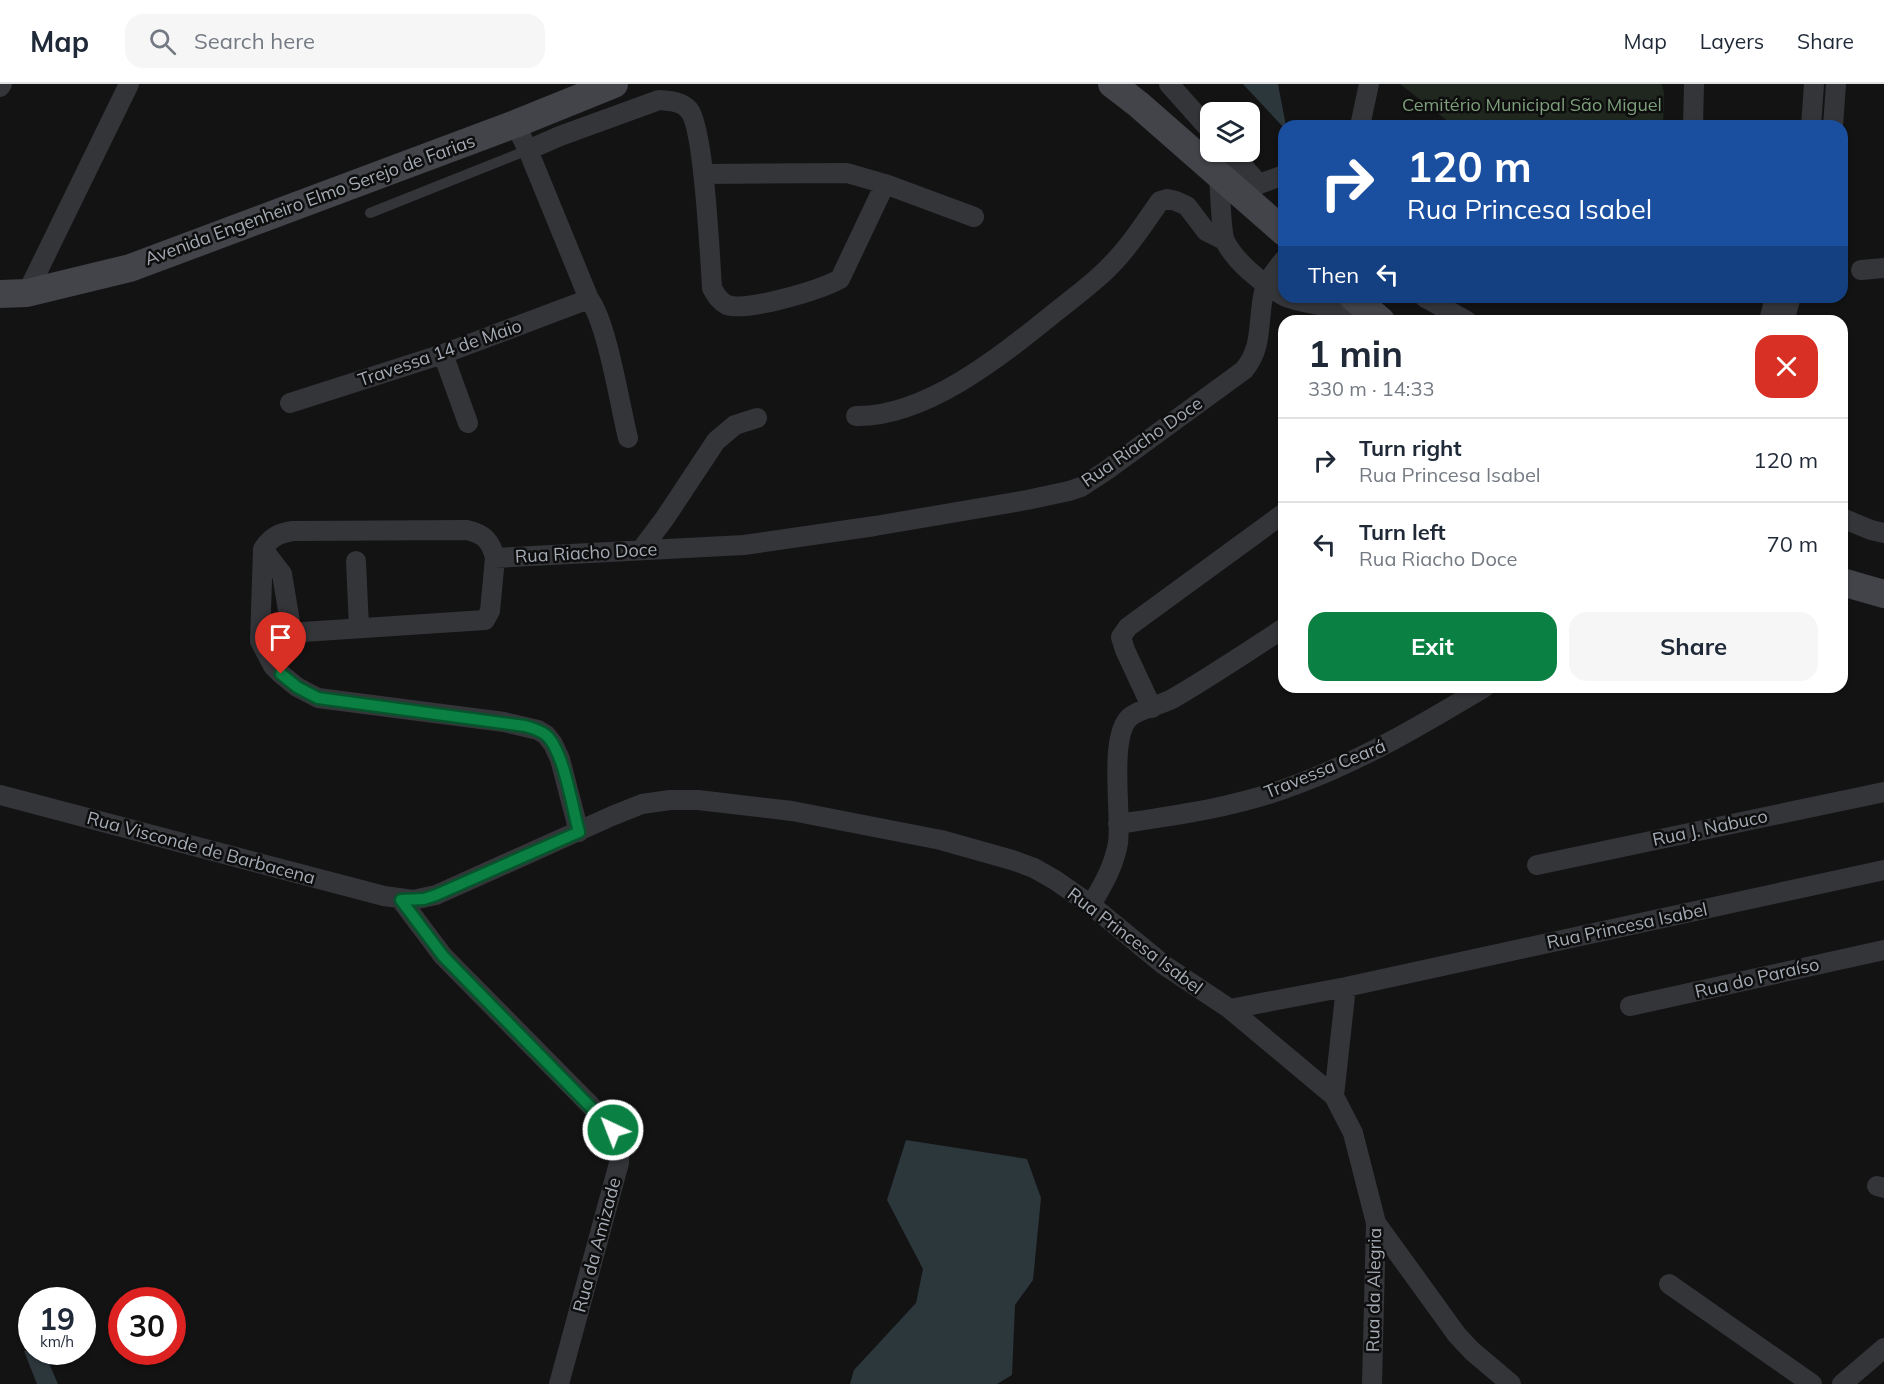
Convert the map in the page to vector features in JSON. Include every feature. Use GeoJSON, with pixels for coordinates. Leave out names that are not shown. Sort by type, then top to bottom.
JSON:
{"type":"FeatureCollection","features":[{"type":"Feature","properties":{"kind":"main road","name":"Avenida Engenheiro Elmo Serejo de Farias"},"geometry":{"type":"LineString","coordinates":[[13,293],[130,268],[515,124],[614,84]]}},
{"type":"Feature","properties":{"kind":"main road"},"geometry":{"type":"LineString","coordinates":[[1112,84],[1225,163],[1251,190],[1278,224]]}},
{"type":"Feature","properties":{"kind":"main road"},"geometry":{"type":"LineString","coordinates":[[1848,584],[1884,594]]}},
{"type":"Feature","properties":{"kind":"street"},"geometry":{"type":"LineString","coordinates":[[13,293],[129,84]]}},
{"type":"Feature","properties":{"kind":"street"},"geometry":{"type":"LineString","coordinates":[[1169,84],[1200,119]]}},
{"type":"Feature","properties":{"kind":"street"},"geometry":{"type":"LineString","coordinates":[[1361,120],[1369,84]]}},
{"type":"Feature","properties":{"kind":"street"},"geometry":{"type":"LineString","coordinates":[[1693,120],[1694,84]]}},
{"type":"Feature","properties":{"kind":"street"},"geometry":{"type":"LineString","coordinates":[[1811,120],[1814,84]]}},
{"type":"Feature","properties":{"kind":"street"},"geometry":{"type":"LineString","coordinates":[[1833,120],[1836,84]]}},
{"type":"Feature","properties":{"kind":"street"},"geometry":{"type":"LineString","coordinates":[[528,150],[659,100],[674,101],[690,111],[695,121],[703,174],[712,288],[721,301],[733,306],[786,299],[840,279],[885,184]]}},
{"type":"Feature","properties":{"kind":"street"},"geometry":{"type":"LineString","coordinates":[[515,124],[593,305],[606,342],[628,438]]}},
{"type":"Feature","properties":{"kind":"street"},"geometry":{"type":"LineString","coordinates":[[1224,240],[1225,163]]}},
{"type":"Feature","properties":{"kind":"street"},"geometry":{"type":"LineString","coordinates":[[703,174],[846,173],[885,184],[974,217]]}},
{"type":"Feature","properties":{"kind":"street"},"geometry":{"type":"LineString","coordinates":[[1251,190],[1278,179]]}},
{"type":"Feature","properties":{"kind":"street"},"geometry":{"type":"LineString","coordinates":[[856,416],[881,414],[919,401],[967,378],[1001,356],[1096,280],[1123,253],[1160,201],[1167,199],[1187,206],[1206,231],[1224,240],[1235,255],[1267,286],[1278,293]]}},
{"type":"Feature","properties":{"kind":"street"},"geometry":{"type":"LineString","coordinates":[[1861,270],[1884,268]]}},
{"type":"Feature","properties":{"kind":"street","name":"Rua Riacho Doce"},"geometry":{"type":"LineString","coordinates":[[263,549],[270,539],[281,533],[293,531],[452,529],[479,533],[492,546],[495,558],[755,544],[1028,500],[1081,487],[1244,370],[1257,347],[1264,291],[1278,269]]}},
{"type":"Feature","properties":{"kind":"street","name":"Travessa 14 de Maio"},"geometry":{"type":"LineString","coordinates":[[290,403],[443,354],[589,299]]}},
{"type":"Feature","properties":{"kind":"street"},"geometry":{"type":"LineString","coordinates":[[1309,303],[1325,307],[1367,309]]}},
{"type":"Feature","properties":{"kind":"street"},"geometry":{"type":"LineString","coordinates":[[1435,303],[1456,315]]}},
{"type":"Feature","properties":{"kind":"street"},"geometry":{"type":"LineString","coordinates":[[443,354],[468,423]]}},
{"type":"Feature","properties":{"kind":"street"},"geometry":{"type":"LineString","coordinates":[[641,550],[716,441],[735,425],[757,418]]}},
{"type":"Feature","properties":{"kind":"street"},"geometry":{"type":"LineString","coordinates":[[1152,708],[1121,637],[1128,627],[1278,517]]}},
{"type":"Feature","properties":{"kind":"street"},"geometry":{"type":"LineString","coordinates":[[1848,520],[1884,533]]}},
{"type":"Feature","properties":{"kind":"street"},"geometry":{"type":"LineString","coordinates":[[263,549],[282,574],[291,628],[295,632],[485,620],[490,612],[495,558]]}},
{"type":"Feature","properties":{"kind":"street"},"geometry":{"type":"LineString","coordinates":[[263,549],[260,641],[273,666],[281,674],[297,687],[318,698],[504,722],[538,730],[546,735],[553,744],[560,759],[579,832]]}},
{"type":"Feature","properties":{"kind":"street"},"geometry":{"type":"LineString","coordinates":[[356,561],[359,628]]}},
{"type":"Feature","properties":{"kind":"street"},"geometry":{"type":"LineString","coordinates":[[1091,905],[1109,873],[1116,854],[1119,839],[1117,769],[1124,726],[1130,717],[1184,692],[1278,632]]}},
{"type":"Feature","properties":{"kind":"street","name":"Travessa Ceará"},"geometry":{"type":"LineString","coordinates":[[1118,824],[1209,811],[1295,786],[1389,744],[1475,693]]}},
{"type":"Feature","properties":{"kind":"street","name":"Rua J. Nabuco"},"geometry":{"type":"LineString","coordinates":[[1537,865],[1884,792]]}},
{"type":"Feature","properties":{"kind":"street","name":"Rua Visconde de Barbacena"},"geometry":{"type":"LineString","coordinates":[[0,795],[312,879],[401,900]]}},
{"type":"Feature","properties":{"kind":"street","name":"Rua Princesa Isabel"},"geometry":{"type":"LineString","coordinates":[[401,900],[424,899],[436,895],[642,804],[670,800],[698,800],[792,811],[941,840],[1034,868],[1091,905],[1164,965],[1230,1009],[1346,987],[1884,870]]}},
{"type":"Feature","properties":{"kind":"street","name":"Rua da Amizade"},"geometry":{"type":"LineString","coordinates":[[401,900],[443,956],[601,1116],[613,1130],[620,1144],[619,1163],[610,1199],[559,1384]]}},
{"type":"Feature","properties":{"kind":"street","name":"Rua do Paraíso"},"geometry":{"type":"LineString","coordinates":[[1630,1006],[1884,950]]}},
{"type":"Feature","properties":{"kind":"street"},"geometry":{"type":"LineString","coordinates":[[1334,1096],[1346,987]]}},
{"type":"Feature","properties":{"kind":"street","name":"Rua da Alegria"},"geometry":{"type":"LineString","coordinates":[[1230,1009],[1334,1096],[1353,1133],[1376,1223],[1372,1384]]}},
{"type":"Feature","properties":{"kind":"street"},"geometry":{"type":"LineString","coordinates":[[1376,1223],[1457,1335],[1511,1384]]}},
{"type":"Feature","properties":{"kind":"street"},"geometry":{"type":"LineString","coordinates":[[1669,1284],[1812,1384]]}},
{"type":"Feature","properties":{"kind":"street"},"geometry":{"type":"LineString","coordinates":[[1842,1384],[1884,1348]]}},
{"type":"Feature","properties":{"kind":"lane"},"geometry":{"type":"LineString","coordinates":[[370,213],[528,150]]}},
{"type":"Feature","properties":{"kind":"green space","name":"Cemitério Municipal São Miguel"},"geometry":{"type":"Polygon","coordinates":[[[1400,84],[1662,84],[1664,93],[1663,120],[1446,120],[1400,84]]]}},
{"type":"Feature","properties":{"kind":"shaded area"},"geometry":{"type":"Polygon","coordinates":[[[1243,84],[1278,84],[1285,120],[1278,120],[1243,84]]]}},
{"type":"Feature","properties":{"kind":"shaded area"},"geometry":{"type":"Polygon","coordinates":[[[906,1140],[1027,1159],[1041,1198],[1033,1280],[1015,1305],[1012,1375],[997,1384],[850,1384],[854,1370],[916,1303],[923,1269],[887,1200],[906,1140]]]}},
{"type":"Feature","properties":{"kind":"shaded area"},"geometry":{"type":"Polygon","coordinates":[[[30,1365],[50,1365],[58,1384],[37,1384],[30,1365]]]}},
{"type":"Feature","properties":{"kind":"route"},"geometry":{"type":"LineString","coordinates":[[281,674],[297,687],[318,698],[525,726],[546,735],[553,744],[560,759],[579,832],[436,895],[424,899],[401,900],[443,956],[613,1130]]}}]}
